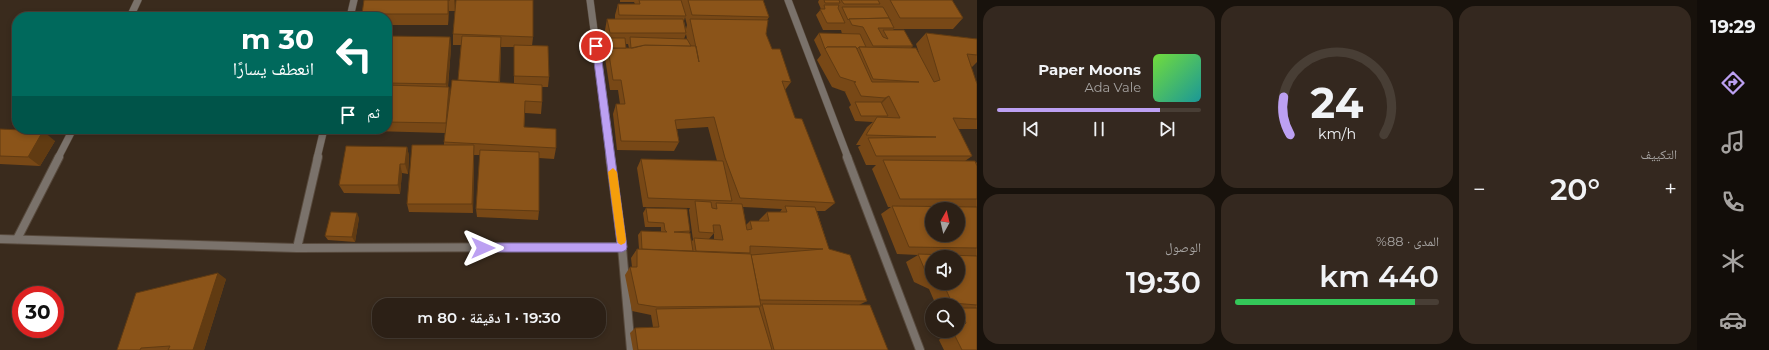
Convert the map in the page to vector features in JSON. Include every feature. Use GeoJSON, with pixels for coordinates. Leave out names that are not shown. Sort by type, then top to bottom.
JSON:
{"type":"FeatureCollection","features":[{"type":"Feature","properties":{"kind":"street"},"geometry":{"type":"LineString","coordinates":[[132,12],[138,0]]}},
{"type":"Feature","properties":{"kind":"street"},"geometry":{"type":"LineString","coordinates":[[351,12],[354,0]]}},
{"type":"Feature","properties":{"kind":"street"},"geometry":{"type":"LineString","coordinates":[[590,0],[622,247],[631,350]]}},
{"type":"Feature","properties":{"kind":"street"},"geometry":{"type":"LineString","coordinates":[[788,0],[920,350]]}},
{"type":"Feature","properties":{"kind":"street"},"geometry":{"type":"LineString","coordinates":[[17,239],[70,134]]}},
{"type":"Feature","properties":{"kind":"street"},"geometry":{"type":"LineString","coordinates":[[297,248],[323,134]]}},
{"type":"Feature","properties":{"kind":"street"},"geometry":{"type":"LineString","coordinates":[[0,238],[297,248],[622,247]]}},
{"type":"Feature","properties":{"kind":"building"},"geometry":{"type":"Polygon","coordinates":[[[364,0],[448,0],[448,14],[392,14],[392,12],[362,12],[364,0]]]}},
{"type":"Feature","properties":{"kind":"building"},"geometry":{"type":"Polygon","coordinates":[[[456,0],[533,0],[533,37],[453,34],[456,0]]]}},
{"type":"Feature","properties":{"kind":"building"},"geometry":{"type":"Polygon","coordinates":[[[639,0],[681,0],[686,16],[619,15],[618,4],[640,4],[639,0]]]}},
{"type":"Feature","properties":{"kind":"building"},"geometry":{"type":"Polygon","coordinates":[[[688,0],[763,0],[769,17],[692,15],[688,0]]]}},
{"type":"Feature","properties":{"kind":"building"},"geometry":{"type":"Polygon","coordinates":[[[824,0],[839,0],[840,3],[825,3],[824,0]]]}},
{"type":"Feature","properties":{"kind":"building"},"geometry":{"type":"Polygon","coordinates":[[[841,0],[878,0],[880,4],[844,4],[841,0]]]}},
{"type":"Feature","properties":{"kind":"building"},"geometry":{"type":"Polygon","coordinates":[[[890,0],[952,0],[963,18],[900,18],[890,0]]]}},
{"type":"Feature","properties":{"kind":"building"},"geometry":{"type":"Polygon","coordinates":[[[824,5],[839,5],[838,8],[845,23],[827,23],[820,9],[825,9],[824,5]]]}},
{"type":"Feature","properties":{"kind":"building"},"geometry":{"type":"Polygon","coordinates":[[[842,7],[883,7],[891,21],[889,18],[848,20],[842,7]]]}},
{"type":"Feature","properties":{"kind":"building"},"geometry":{"type":"Polygon","coordinates":[[[889,18],[894,28],[878,28],[883,37],[888,39],[883,30],[904,30],[913,46],[873,46],[863,27],[852,25],[849,19],[889,18]]]}},
{"type":"Feature","properties":{"kind":"building"},"geometry":{"type":"Polygon","coordinates":[[[607,19],[683,19],[686,33],[610,33],[607,19]]]}},
{"type":"Feature","properties":{"kind":"building"},"geometry":{"type":"Polygon","coordinates":[[[690,19],[768,20],[766,34],[772,49],[780,49],[791,82],[782,81],[795,118],[802,119],[835,203],[740,198],[725,158],[714,117],[675,120],[679,142],[621,141],[616,104],[625,104],[621,80],[613,80],[608,48],[633,48],[645,45],[696,46],[690,19]]]}},
{"type":"Feature","properties":{"kind":"building"},"geometry":{"type":"Polygon","coordinates":[[[819,33],[860,34],[866,47],[859,47],[857,49],[856,47],[827,47],[825,49],[819,33]]]}},
{"type":"Feature","properties":{"kind":"building"},"geometry":{"type":"Polygon","coordinates":[[[926,33],[977,39],[977,55],[967,54],[977,84],[977,119],[953,118],[972,156],[876,156],[868,138],[936,137],[866,135],[877,117],[900,118],[889,96],[885,98],[861,96],[854,82],[856,82],[840,77],[825,49],[827,47],[856,47],[872,82],[919,82],[873,79],[859,47],[916,48],[934,82],[940,80],[926,33]]]}},
{"type":"Feature","properties":{"kind":"building"},"geometry":{"type":"Polygon","coordinates":[[[392,36],[450,37],[446,84],[392,83],[392,36]]]}},
{"type":"Feature","properties":{"kind":"building"},"geometry":{"type":"Polygon","coordinates":[[[462,36],[501,37],[499,82],[458,80],[462,36]]]}},
{"type":"Feature","properties":{"kind":"building"},"geometry":{"type":"Polygon","coordinates":[[[630,37],[687,39],[691,46],[645,45],[631,48],[630,37]]]}},
{"type":"Feature","properties":{"kind":"building"},"geometry":{"type":"Polygon","coordinates":[[[602,38],[625,38],[626,48],[608,48],[607,52],[604,52],[602,38]]]}},
{"type":"Feature","properties":{"kind":"building"},"geometry":{"type":"Polygon","coordinates":[[[514,45],[548,46],[549,77],[514,76],[514,45]]]}},
{"type":"Feature","properties":{"kind":"building"},"geometry":{"type":"Polygon","coordinates":[[[452,80],[542,85],[542,102],[525,101],[524,127],[556,129],[556,148],[444,142],[452,80]]]}},
{"type":"Feature","properties":{"kind":"building"},"geometry":{"type":"Polygon","coordinates":[[[392,85],[449,87],[446,123],[392,122],[392,85]]]}},
{"type":"Feature","properties":{"kind":"building"},"geometry":{"type":"Polygon","coordinates":[[[855,102],[881,102],[888,116],[861,116],[855,102]]]}},
{"type":"Feature","properties":{"kind":"building"},"geometry":{"type":"Polygon","coordinates":[[[0,129],[12,130],[12,134],[41,134],[28,157],[0,156],[0,129]]]}},
{"type":"Feature","properties":{"kind":"building"},"geometry":{"type":"Polygon","coordinates":[[[412,145],[474,145],[472,204],[407,204],[412,145]]]}},
{"type":"Feature","properties":{"kind":"building"},"geometry":{"type":"Polygon","coordinates":[[[346,146],[407,147],[405,164],[400,164],[398,185],[339,185],[346,146]]]}},
{"type":"Feature","properties":{"kind":"building"},"geometry":{"type":"Polygon","coordinates":[[[480,150],[539,152],[539,211],[476,209],[480,150]]]}},
{"type":"Feature","properties":{"kind":"building"},"geometry":{"type":"Polygon","coordinates":[[[641,159],[723,161],[732,201],[648,198],[641,159]]]}},
{"type":"Feature","properties":{"kind":"building"},"geometry":{"type":"Polygon","coordinates":[[[883,160],[975,161],[977,166],[977,199],[900,199],[883,160]]]}},
{"type":"Feature","properties":{"kind":"building"},"geometry":{"type":"Polygon","coordinates":[[[695,201],[711,202],[712,208],[717,209],[716,203],[742,204],[747,230],[752,229],[750,221],[769,221],[767,212],[787,212],[785,206],[815,207],[829,249],[850,255],[867,301],[760,300],[751,255],[823,249],[750,246],[750,253],[696,251],[694,238],[723,240],[720,225],[713,225],[714,233],[699,232],[695,201]]]}},
{"type":"Feature","properties":{"kind":"building"},"geometry":{"type":"Polygon","coordinates":[[[892,206],[925,206],[925,242],[965,242],[965,207],[977,207],[977,248],[909,247],[892,206]]]}},
{"type":"Feature","properties":{"kind":"building"},"geometry":{"type":"Polygon","coordinates":[[[646,208],[687,209],[690,231],[674,232],[690,233],[693,251],[642,249],[641,231],[667,232],[665,230],[664,223],[648,222],[646,208]]]}},
{"type":"Feature","properties":{"kind":"building"},"geometry":{"type":"Polygon","coordinates":[[[331,212],[357,213],[352,237],[325,236],[331,212]]]}},
{"type":"Feature","properties":{"kind":"building"},"geometry":{"type":"Polygon","coordinates":[[[637,249],[751,254],[761,306],[657,307],[638,304],[630,267],[637,267],[637,249]]]}},
{"type":"Feature","properties":{"kind":"building"},"geometry":{"type":"Polygon","coordinates":[[[918,254],[925,254],[925,270],[918,254]]]}},
{"type":"Feature","properties":{"kind":"building"},"geometry":{"type":"Polygon","coordinates":[[[965,256],[977,256],[977,305],[965,304],[965,298],[950,298],[946,290],[965,290],[965,256]]]}},
{"type":"Feature","properties":{"kind":"building"},"geometry":{"type":"Polygon","coordinates":[[[218,273],[193,350],[168,350],[170,346],[141,348],[140,350],[117,350],[136,293],[218,273]]]}},
{"type":"Feature","properties":{"kind":"building"},"geometry":{"type":"Polygon","coordinates":[[[762,304],[870,305],[888,350],[774,350],[762,304]]]}},
{"type":"Feature","properties":{"kind":"building"},"geometry":{"type":"Polygon","coordinates":[[[759,307],[772,350],[638,350],[635,328],[659,327],[656,309],[759,307]]]}},
{"type":"Feature","properties":{"kind":"building"},"geometry":{"type":"Polygon","coordinates":[[[965,308],[977,308],[977,350],[962,350],[956,338],[965,338],[965,308]]]}},
{"type":"Feature","properties":{"kind":"slow traffic"},"geometry":{"type":"LineString","coordinates":[[613,172],[621,240]]}},
{"type":"Feature","properties":{"kind":"route"},"geometry":{"type":"LineString","coordinates":[[483,248],[622,247],[596,46]]}}]}
